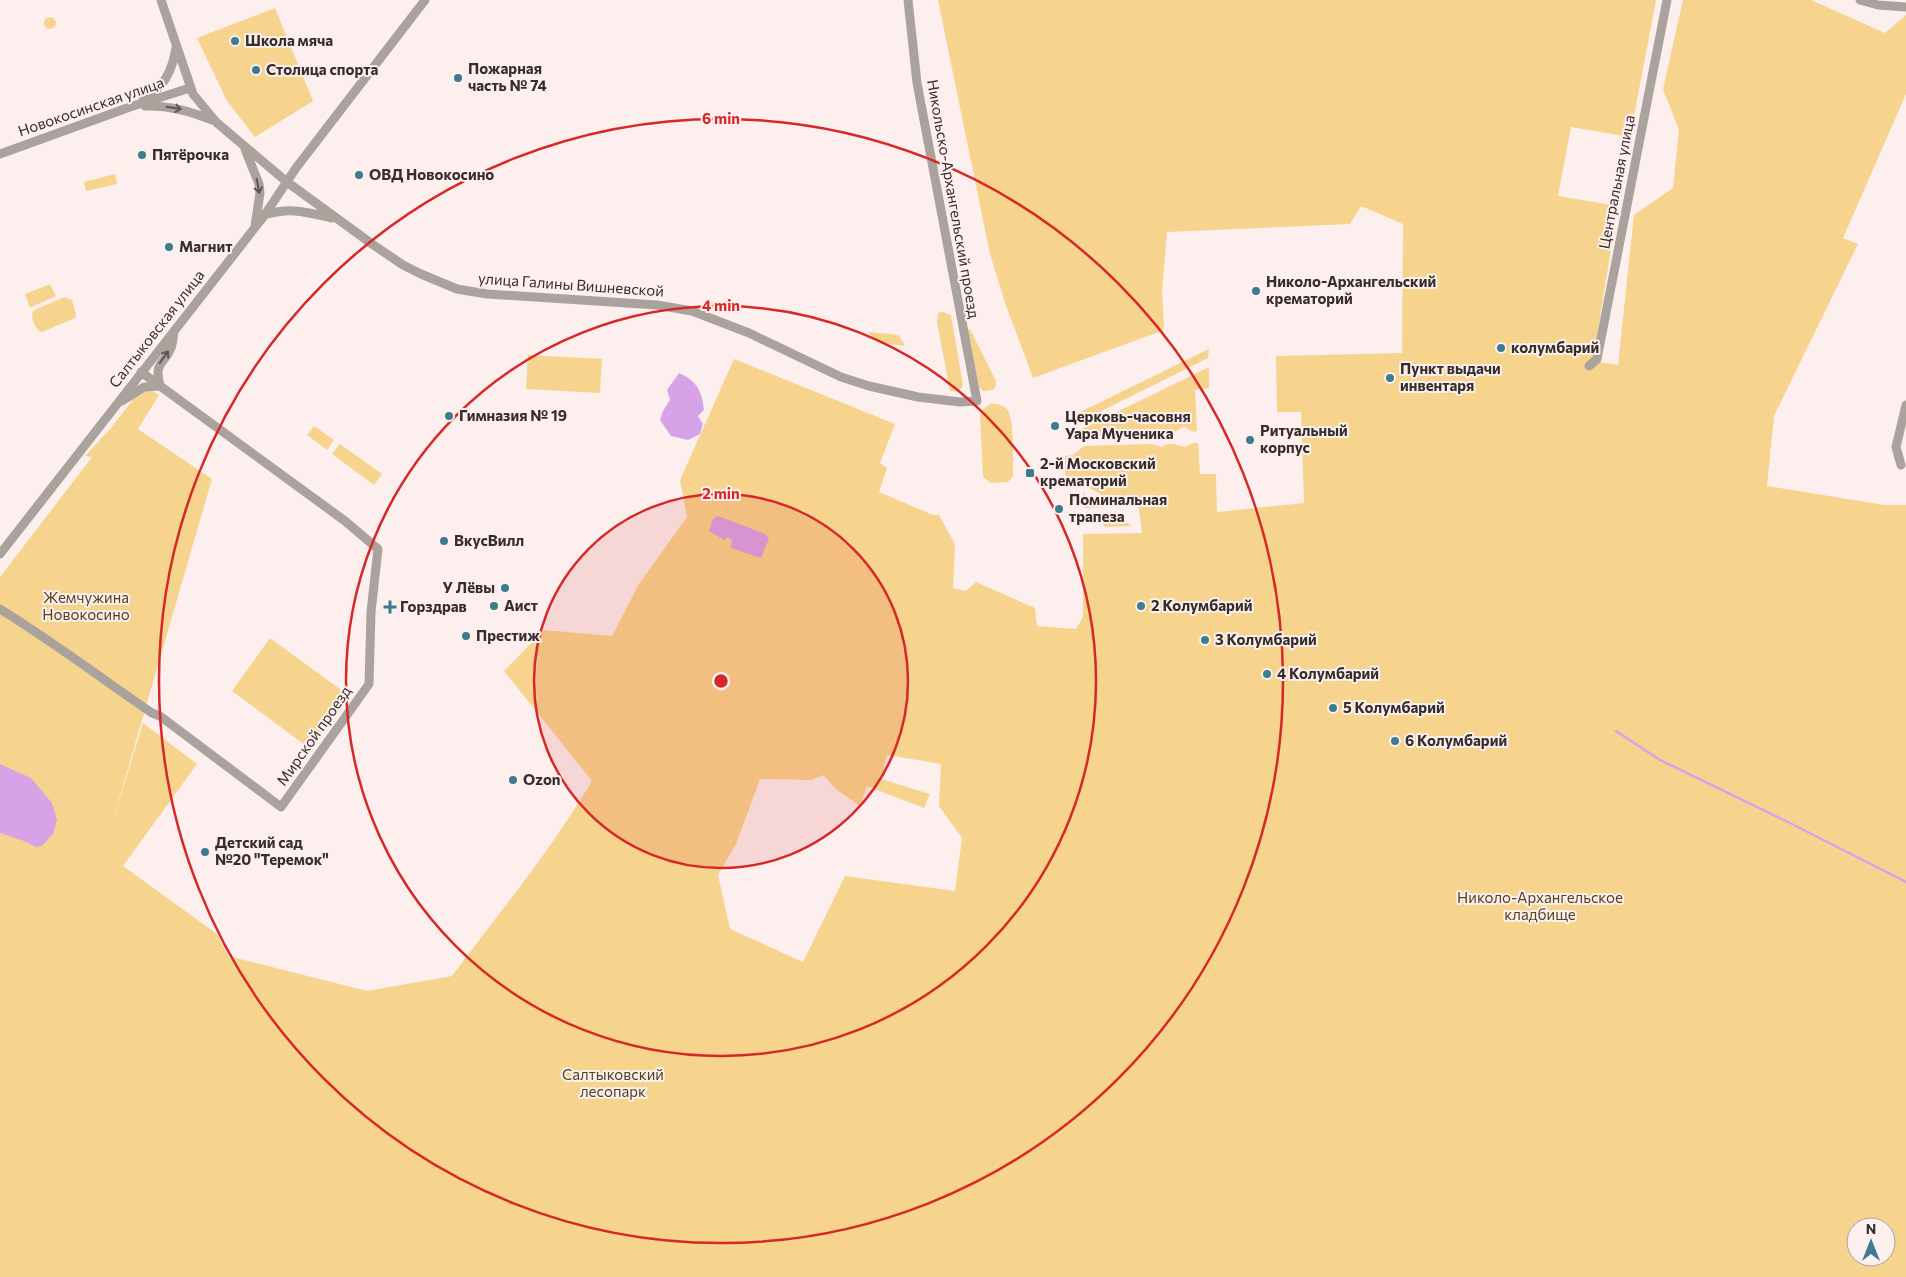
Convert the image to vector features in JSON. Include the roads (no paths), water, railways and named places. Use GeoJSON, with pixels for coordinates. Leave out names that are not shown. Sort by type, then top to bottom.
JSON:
{"type":"FeatureCollection","features":[{"type":"Feature","properties":{"kind":"street","name":"улица Галины Вишневской"},"geometry":{"type":"LineString","coordinates":[[161,0],[190,88],[197,100],[216,122],[287,182],[403,265],[457,289],[487,294],[674,307],[700,314],[749,333],[841,377],[869,386],[927,398],[960,402],[977,401]]}},
{"type":"Feature","properties":{"kind":"street","name":"Салтыковская улица"},"geometry":{"type":"LineString","coordinates":[[0,554],[264,216],[287,182],[425,0]]}},
{"type":"Feature","properties":{"kind":"street","name":"Никольско-Архангельский проезд"},"geometry":{"type":"LineString","coordinates":[[908,0],[917,83],[977,401]]}},
{"type":"Feature","properties":{"kind":"street","name":"Центральная улица"},"geometry":{"type":"LineString","coordinates":[[1589,366],[1597,359],[1667,0]]}},
{"type":"Feature","properties":{"kind":"street"},"geometry":{"type":"LineString","coordinates":[[1860,0],[1878,5],[1906,7]]}},
{"type":"Feature","properties":{"kind":"street"},"geometry":{"type":"LineString","coordinates":[[130,107],[161,88],[168,78],[177,46]]}},
{"type":"Feature","properties":{"kind":"street","name":"Новокосинская улица"},"geometry":{"type":"LineString","coordinates":[[0,154],[130,107],[190,88]]}},
{"type":"Feature","properties":{"kind":"street"},"geometry":{"type":"LineString","coordinates":[[130,107],[169,107],[195,113],[216,122]]}},
{"type":"Feature","properties":{"kind":"street"},"geometry":{"type":"LineString","coordinates":[[244,147],[259,184],[260,193],[254,228]]}},
{"type":"Feature","properties":{"kind":"street"},"geometry":{"type":"LineString","coordinates":[[264,216],[282,210],[294,210],[336,218]]}},
{"type":"Feature","properties":{"kind":"street"},"geometry":{"type":"LineString","coordinates":[[115,405],[144,387],[160,386],[157,375],[158,367],[171,348],[175,329]]}},
{"type":"Feature","properties":{"kind":"street","name":"Мирской проезд"},"geometry":{"type":"LineString","coordinates":[[0,609],[53,642],[144,708],[188,736],[281,808],[369,684],[371,612],[378,549],[345,521],[141,372]]}},
{"type":"Feature","properties":{"kind":"street"},"geometry":{"type":"LineString","coordinates":[[1901,465],[1896,447],[1906,405]]}},
{"type":"Feature","properties":{"kind":"waterway"},"geometry":{"type":"LineString","coordinates":[[1616,731],[1660,760],[1906,882]]}},
{"type":"Feature","properties":{"kind":"place","name":"Школа мяча"},"geometry":{"type":"Point","coordinates":[235,41]}},
{"type":"Feature","properties":{"kind":"place","name":"Столица спорта"},"geometry":{"type":"Point","coordinates":[256,70]}},
{"type":"Feature","properties":{"kind":"place","name":"Пожарная часть № 74"},"geometry":{"type":"Point","coordinates":[458,78]}},
{"type":"Feature","properties":{"kind":"place","name":"Пятёрочка"},"geometry":{"type":"Point","coordinates":[142,155]}},
{"type":"Feature","properties":{"kind":"place","name":"ОВД Новокосино"},"geometry":{"type":"Point","coordinates":[359,175]}},
{"type":"Feature","properties":{"kind":"place","name":"Магнит"},"geometry":{"type":"Point","coordinates":[169,247]}},
{"type":"Feature","properties":{"kind":"place","name":"Николо-Архангельский крематорий"},"geometry":{"type":"Point","coordinates":[1256,291]}},
{"type":"Feature","properties":{"kind":"place","name":"колумбарий"},"geometry":{"type":"Point","coordinates":[1501,348]}},
{"type":"Feature","properties":{"kind":"place","name":"Пункт выдачи инвентаря"},"geometry":{"type":"Point","coordinates":[1390,378]}},
{"type":"Feature","properties":{"kind":"place","name":"Гимназия № 19"},"geometry":{"type":"Point","coordinates":[449,416]}},
{"type":"Feature","properties":{"kind":"place","name":"Церковь-часовня Уара Мученика"},"geometry":{"type":"Point","coordinates":[1055,426]}},
{"type":"Feature","properties":{"kind":"place","name":"Ритуальный корпус"},"geometry":{"type":"Point","coordinates":[1250,440]}},
{"type":"Feature","properties":{"kind":"place","name":"2-й Московский крематорий"},"geometry":{"type":"Point","coordinates":[1030,473]}},
{"type":"Feature","properties":{"kind":"place","name":"Поминальная трапеза"},"geometry":{"type":"Point","coordinates":[1059,509]}},
{"type":"Feature","properties":{"kind":"place","name":"ВкусВилл"},"geometry":{"type":"Point","coordinates":[444,541]}},
{"type":"Feature","properties":{"kind":"place","name":"У Лёвы"},"geometry":{"type":"Point","coordinates":[505,588]}},
{"type":"Feature","properties":{"kind":"place","name":"Аист"},"geometry":{"type":"Point","coordinates":[494,606]}},
{"type":"Feature","properties":{"kind":"place","name":"2 Колумбарий"},"geometry":{"type":"Point","coordinates":[1141,606]}},
{"type":"Feature","properties":{"kind":"place","name":"Горздрав"},"geometry":{"type":"Point","coordinates":[390,607]}},
{"type":"Feature","properties":{"kind":"place","name":"Престиж"},"geometry":{"type":"Point","coordinates":[466,636]}},
{"type":"Feature","properties":{"kind":"place","name":"3 Колумбарий"},"geometry":{"type":"Point","coordinates":[1205,640]}},
{"type":"Feature","properties":{"kind":"place","name":"4 Колумбарий"},"geometry":{"type":"Point","coordinates":[1267,674]}},
{"type":"Feature","properties":{"kind":"place","name":"5 Колумбарий"},"geometry":{"type":"Point","coordinates":[1333,708]}},
{"type":"Feature","properties":{"kind":"place","name":"6 Колумбарий"},"geometry":{"type":"Point","coordinates":[1395,741]}},
{"type":"Feature","properties":{"kind":"place","name":"Ozon"},"geometry":{"type":"Point","coordinates":[513,780]}},
{"type":"Feature","properties":{"kind":"place","name":"Детский сад №20 \"Теремок\""},"geometry":{"type":"Point","coordinates":[205,852]}},
{"type":"Feature","properties":{"kind":"park label","name":"Жемчужина Новокосино"},"geometry":{"type":"Point","coordinates":[86,606]}},
{"type":"Feature","properties":{"kind":"park label","name":"Николо-Архангельское кладбище"},"geometry":{"type":"Point","coordinates":[1540,906]}},
{"type":"Feature","properties":{"kind":"park label","name":"Салтыковский лесопарк"},"geometry":{"type":"Point","coordinates":[613,1084]}}]}
